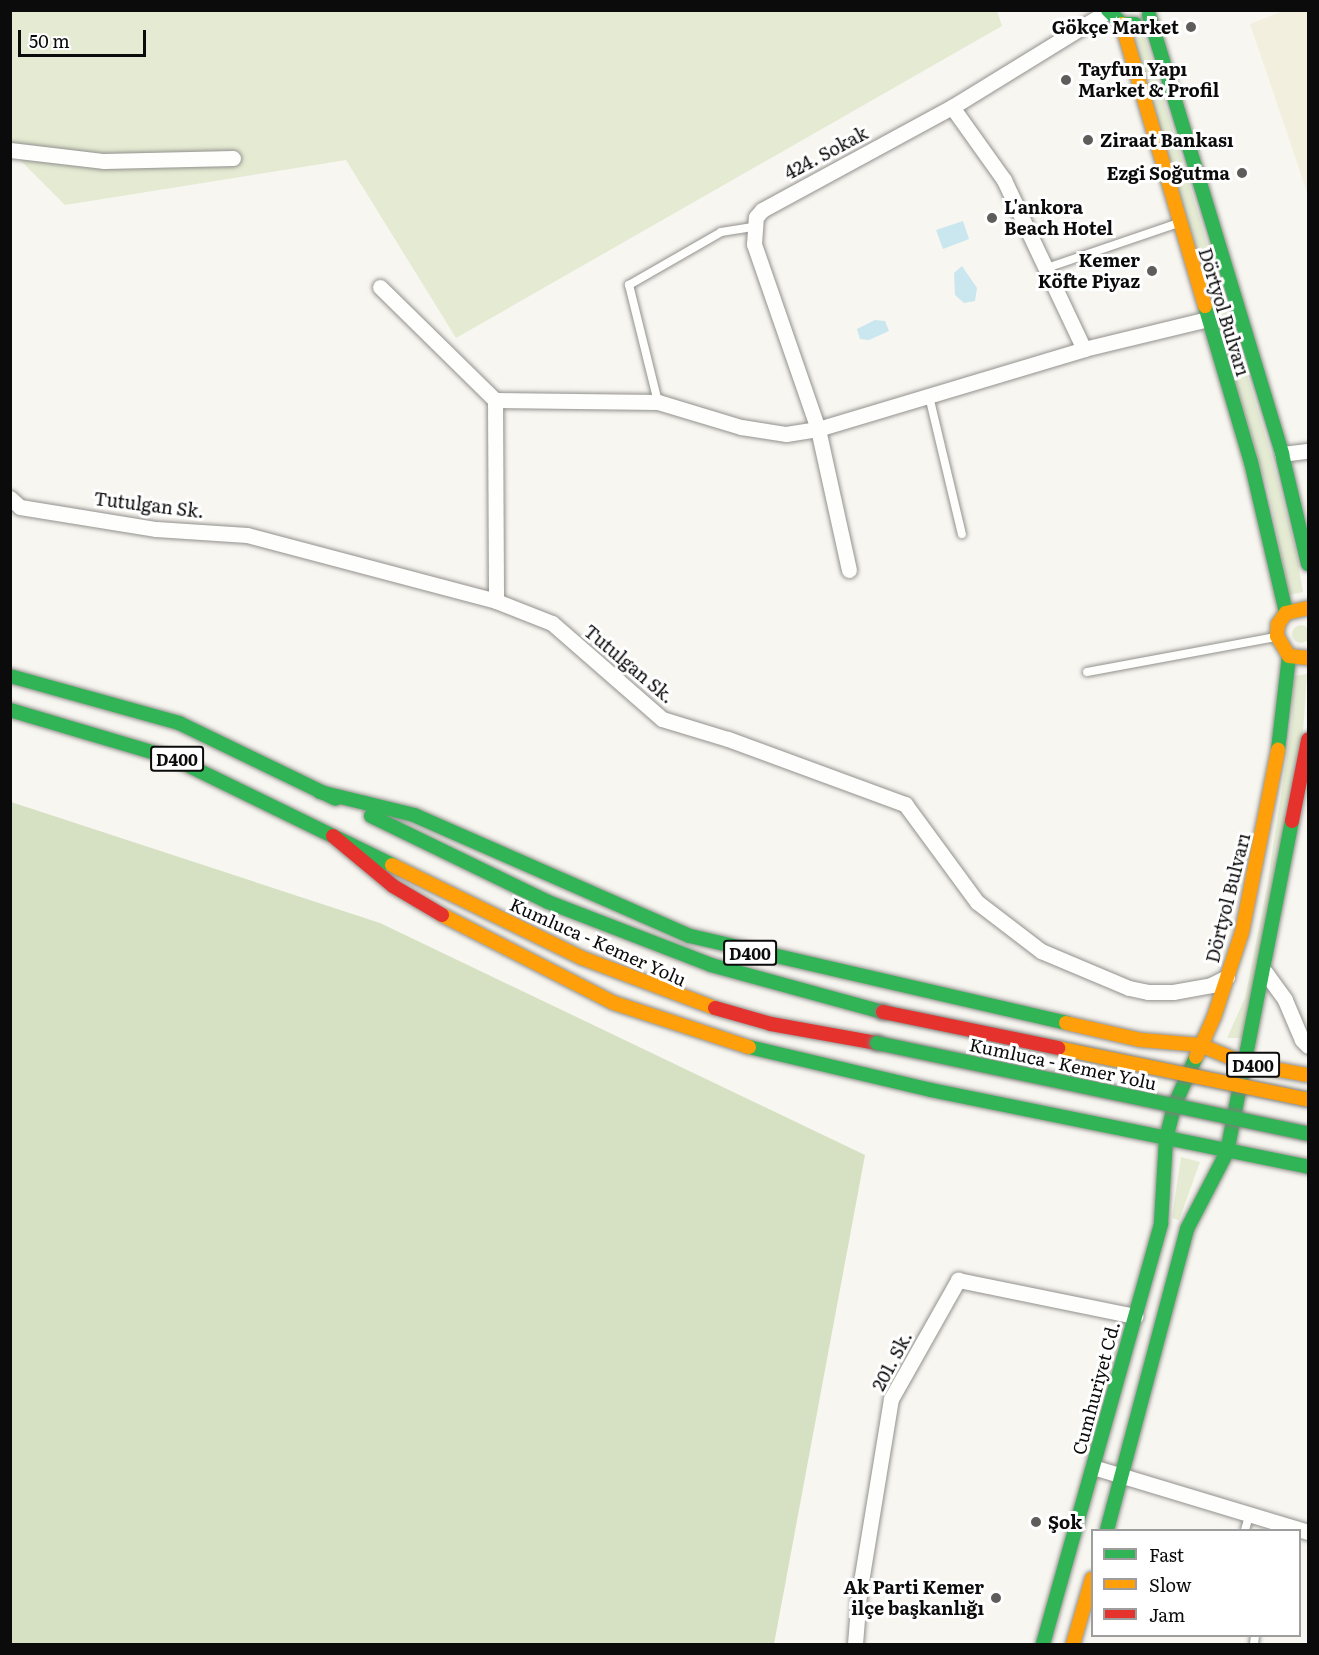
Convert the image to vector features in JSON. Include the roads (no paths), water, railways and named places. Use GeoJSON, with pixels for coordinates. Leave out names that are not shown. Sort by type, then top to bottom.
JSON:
{"type":"FeatureCollection","features":[{"type":"Feature","properties":{"kind":"main road"},"geometry":{"type":"LineString","coordinates":[[1108,11],[1122,24],[1137,24],[1150,13]]}},
{"type":"Feature","properties":{"kind":"main road","name":"Dörtyol Bulvarı"},"geometry":{"type":"LineString","coordinates":[[1150,13],[1282,454],[1308,564]]}},
{"type":"Feature","properties":{"kind":"main road","name":"Dörtyol Bulvarı"},"geometry":{"type":"LineString","coordinates":[[1122,24],[1178,222],[1251,462],[1286,613]]}},
{"type":"Feature","properties":{"kind":"main road"},"geometry":{"type":"LineString","coordinates":[[1308,608],[1300,606],[1286,613],[1278,624],[1277,636],[1289,656],[1308,658]]}},
{"type":"Feature","properties":{"kind":"main road","name":"Dörtyol Bulvarı"},"geometry":{"type":"LineString","coordinates":[[1166,1139],[1174,1106],[1227,977],[1242,932],[1277,758],[1289,656]]}},
{"type":"Feature","properties":{"kind":"main road","name":"Kumluca - Kemer Yolu"},"geometry":{"type":"LineString","coordinates":[[10,676],[179,723],[548,902],[711,965],[883,1012],[1308,1100]]}},
{"type":"Feature","properties":{"kind":"main road","name":"Kumluca - Kemer Yolu"},"geometry":{"type":"LineString","coordinates":[[10,710],[176,759],[582,958],[686,1000],[771,1024],[877,1043],[1308,1134]]}},
{"type":"Feature","properties":{"kind":"main road"},"geometry":{"type":"LineString","coordinates":[[1107,1529],[1187,1229],[1227,1152],[1266,972],[1308,740]]}},
{"type":"Feature","properties":{"kind":"main road","name":"Kumluca - Kemer Yolu"},"geometry":{"type":"LineString","coordinates":[[320,792],[414,815],[690,936],[750,953],[1141,1040],[1200,1045],[1246,1064],[1308,1075]]}},
{"type":"Feature","properties":{"kind":"main road"},"geometry":{"type":"LineString","coordinates":[[333,836],[403,892],[481,938],[614,1003],[753,1048],[1166,1139],[1308,1167]]}},
{"type":"Feature","properties":{"kind":"main road","name":"Cumhuriyet Cd."},"geometry":{"type":"LineString","coordinates":[[1043,1644],[1161,1223],[1166,1139]]}},
{"type":"Feature","properties":{"kind":"main road"},"geometry":{"type":"LineString","coordinates":[[1161,1223],[1187,1229]]}},
{"type":"Feature","properties":{"kind":"main road"},"geometry":{"type":"LineString","coordinates":[[1073,1644],[1091,1582]]}},
{"type":"Feature","properties":{"kind":"street","name":"424. Sokak"},"geometry":{"type":"LineString","coordinates":[[753,227],[762,210],[952,107],[1108,11]]}},
{"type":"Feature","properties":{"kind":"street"},"geometry":{"type":"LineString","coordinates":[[952,107],[1004,180],[1032,238],[1043,269],[1084,349]]}},
{"type":"Feature","properties":{"kind":"street"},"geometry":{"type":"LineString","coordinates":[[10,150],[104,161],[233,158]]}},
{"type":"Feature","properties":{"kind":"street"},"geometry":{"type":"LineString","coordinates":[[753,227],[754,244],[818,429],[849,570]]}},
{"type":"Feature","properties":{"kind":"street"},"geometry":{"type":"LineString","coordinates":[[380,287],[495,400],[658,402],[762,432],[786,434],[818,429],[1084,349],[1208,319]]}},
{"type":"Feature","properties":{"kind":"street"},"geometry":{"type":"LineString","coordinates":[[495,400],[496,601]]}},
{"type":"Feature","properties":{"kind":"street"},"geometry":{"type":"LineString","coordinates":[[1282,454],[1308,451]]}},
{"type":"Feature","properties":{"kind":"street","name":"Tutulgan Sk."},"geometry":{"type":"LineString","coordinates":[[10,498],[20,507],[156,529],[247,535],[496,601],[552,623],[662,719],[728,739],[905,804],[977,902],[1041,951],[1148,992],[1211,985],[1227,977]]}},
{"type":"Feature","properties":{"kind":"street"},"geometry":{"type":"LineString","coordinates":[[1266,972],[1284,1000],[1302,1040],[1308,1046]]}},
{"type":"Feature","properties":{"kind":"street","name":"201. Sk."},"geometry":{"type":"LineString","coordinates":[[855,1644],[859,1594],[891,1399],[958,1280],[1135,1316]]}},
{"type":"Feature","properties":{"kind":"street"},"geometry":{"type":"LineString","coordinates":[[1093,1467],[1299,1529]]}},
{"type":"Feature","properties":{"kind":"lane"},"geometry":{"type":"LineString","coordinates":[[1043,269],[1178,222]]}},
{"type":"Feature","properties":{"kind":"lane"},"geometry":{"type":"LineString","coordinates":[[658,402],[629,285],[722,232],[753,227]]}},
{"type":"Feature","properties":{"kind":"lane"},"geometry":{"type":"LineString","coordinates":[[929,396],[962,534]]}},
{"type":"Feature","properties":{"kind":"lane"},"geometry":{"type":"LineString","coordinates":[[1087,672],[1277,636]]}},
{"type":"Feature","properties":{"kind":"lane"},"geometry":{"type":"LineString","coordinates":[[1245,1529],[1250,1513]]}},
{"type":"Feature","properties":{"kind":"water"},"geometry":{"type":"Polygon","coordinates":[[[963,221],[969,239],[943,249],[936,230],[963,221]]]}},
{"type":"Feature","properties":{"kind":"water"},"geometry":{"type":"Polygon","coordinates":[[[962,266],[977,288],[975,301],[964,303],[955,295],[954,273],[962,266]]]}},
{"type":"Feature","properties":{"kind":"water"},"geometry":{"type":"Polygon","coordinates":[[[875,320],[885,321],[889,331],[869,340],[860,339],[857,329],[875,320]]]}},
{"type":"Feature","properties":{"kind":"place","name":"Gökçe Market"},"geometry":{"type":"Point","coordinates":[1191,27]}},
{"type":"Feature","properties":{"kind":"place","name":"Tayfun Yapı Market & Profil"},"geometry":{"type":"Point","coordinates":[1066,80]}},
{"type":"Feature","properties":{"kind":"place","name":"Ziraat Bankası"},"geometry":{"type":"Point","coordinates":[1088,140]}},
{"type":"Feature","properties":{"kind":"place","name":"Ezgi Soğutma"},"geometry":{"type":"Point","coordinates":[1242,173]}},
{"type":"Feature","properties":{"kind":"place","name":"L'ankora Beach Hotel"},"geometry":{"type":"Point","coordinates":[992,218]}},
{"type":"Feature","properties":{"kind":"place","name":"Kemer Köfte Piyaz"},"geometry":{"type":"Point","coordinates":[1152,271]}},
{"type":"Feature","properties":{"kind":"place","name":"Şok"},"geometry":{"type":"Point","coordinates":[1036,1522]}},
{"type":"Feature","properties":{"kind":"place","name":"Ak Parti Kemer ilçe başkanlığı"},"geometry":{"type":"Point","coordinates":[996,1598]}}]}
